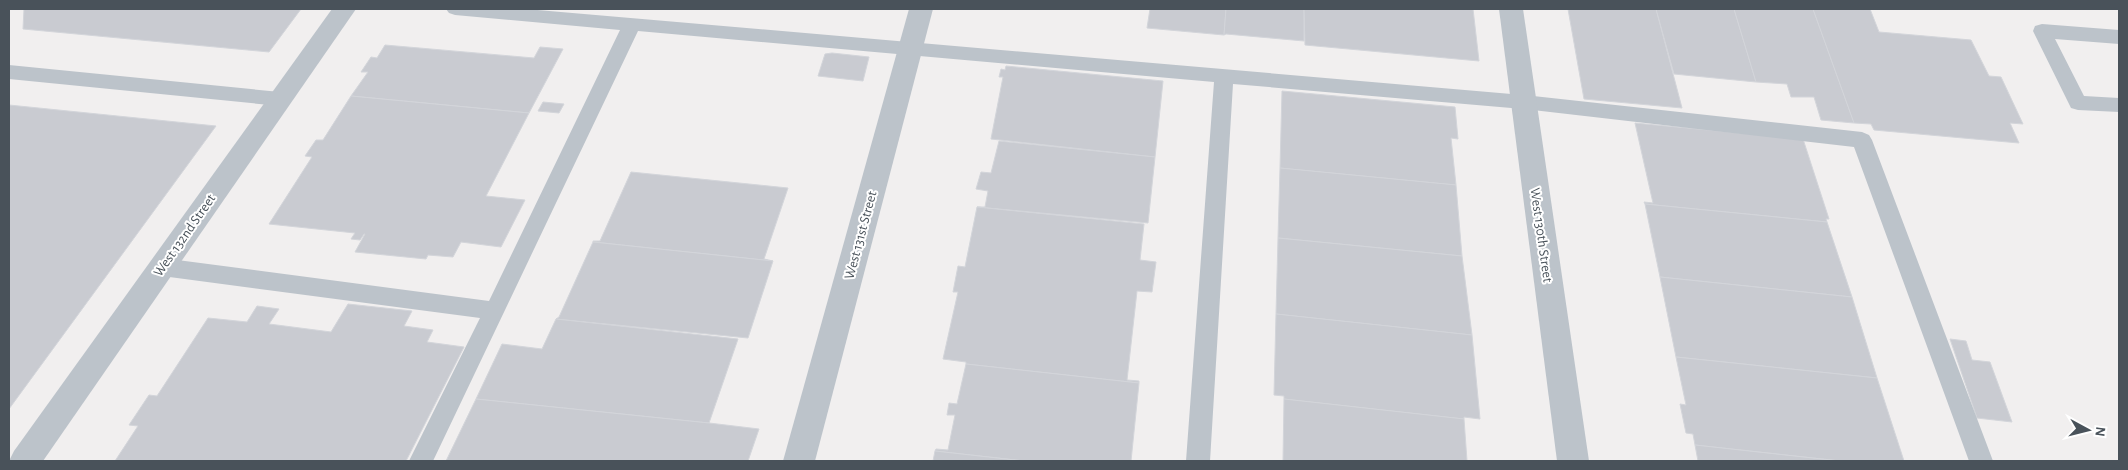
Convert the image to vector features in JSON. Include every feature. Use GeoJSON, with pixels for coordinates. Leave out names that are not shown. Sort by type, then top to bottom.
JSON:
{"type":"FeatureCollection","features":[{"type":"Feature","properties":{"kind":"street","name":"West 132nd Street"},"geometry":{"type":"LineString","coordinates":[[25,461],[344,9]]}},
{"type":"Feature","properties":{"kind":"street","name":"West 131st Street"},"geometry":{"type":"LineString","coordinates":[[799,461],[921,9]]}},
{"type":"Feature","properties":{"kind":"street","name":"West 130th Street"},"geometry":{"type":"LineString","coordinates":[[1511,9],[1573,461]]}},
{"type":"Feature","properties":{"kind":"lane"},"geometry":{"type":"LineString","coordinates":[[455,9],[1524,102],[1862,140],[1980,461]]}},
{"type":"Feature","properties":{"kind":"lane"},"geometry":{"type":"LineString","coordinates":[[421,461],[496,311],[632,24]]}},
{"type":"Feature","properties":{"kind":"lane"},"geometry":{"type":"LineString","coordinates":[[2119,37],[2042,31],[2078,102],[2119,105]]}},
{"type":"Feature","properties":{"kind":"lane"},"geometry":{"type":"LineString","coordinates":[[9,72],[280,100]]}},
{"type":"Feature","properties":{"kind":"lane"},"geometry":{"type":"LineString","coordinates":[[1198,461],[1224,76]]}},
{"type":"Feature","properties":{"kind":"lane"},"geometry":{"type":"LineString","coordinates":[[162,267],[496,311]]}},
{"type":"Feature","properties":{"kind":"building"},"geometry":{"type":"Polygon","coordinates":[[[24,9],[301,9],[269,52],[23,29],[24,9]]]}},
{"type":"Feature","properties":{"kind":"building"},"geometry":{"type":"Polygon","coordinates":[[[1150,9],[1226,9],[1224,35],[1147,28],[1150,9]]]}},
{"type":"Feature","properties":{"kind":"building"},"geometry":{"type":"Polygon","coordinates":[[[1226,9],[1304,9],[1304,41],[1224,35],[1226,9]]]}},
{"type":"Feature","properties":{"kind":"building"},"geometry":{"type":"Polygon","coordinates":[[[1304,9],[1473,9],[1479,61],[1305,45],[1304,9]]]}},
{"type":"Feature","properties":{"kind":"building"},"geometry":{"type":"Polygon","coordinates":[[[1568,9],[1656,9],[1682,108],[1584,99],[1568,9]]]}},
{"type":"Feature","properties":{"kind":"building"},"geometry":{"type":"Polygon","coordinates":[[[1656,9],[1734,9],[1756,82],[1674,74],[1656,9]]]}},
{"type":"Feature","properties":{"kind":"building"},"geometry":{"type":"Polygon","coordinates":[[[1734,9],[1813,9],[1854,123],[1821,120],[1814,97],[1791,97],[1787,84],[1756,82],[1734,9]]]}},
{"type":"Feature","properties":{"kind":"building"},"geometry":{"type":"Polygon","coordinates":[[[1813,9],[1870,9],[1879,32],[1971,40],[1989,76],[2001,77],[2023,124],[2010,123],[2019,143],[1874,130],[1871,124],[1854,123],[1813,9]]]}},
{"type":"Feature","properties":{"kind":"building"},"geometry":{"type":"Polygon","coordinates":[[[385,45],[534,58],[540,47],[563,49],[529,113],[351,96],[368,72],[361,72],[371,57],[377,58],[385,45]]]}},
{"type":"Feature","properties":{"kind":"building"},"geometry":{"type":"Polygon","coordinates":[[[825,54],[869,57],[863,81],[818,76],[825,54]]]}},
{"type":"Feature","properties":{"kind":"building"},"geometry":{"type":"Polygon","coordinates":[[[1006,66],[1163,81],[1155,157],[991,139],[1003,77],[999,77],[1001,69],[1005,70],[1006,66]]]}},
{"type":"Feature","properties":{"kind":"building"},"geometry":{"type":"Polygon","coordinates":[[[1282,91],[1455,107],[1458,139],[1451,138],[1456,185],[1280,168],[1282,91]]]}},
{"type":"Feature","properties":{"kind":"building"},"geometry":{"type":"Polygon","coordinates":[[[351,96],[529,113],[486,196],[525,200],[501,247],[461,242],[453,257],[428,255],[426,259],[355,252],[365,234],[360,240],[351,239],[355,233],[269,224],[312,157],[305,156],[316,140],[323,140],[351,96]]]}},
{"type":"Feature","properties":{"kind":"building"},"geometry":{"type":"Polygon","coordinates":[[[543,102],[564,104],[559,113],[538,111],[543,102]]]}},
{"type":"Feature","properties":{"kind":"building"},"geometry":{"type":"Polygon","coordinates":[[[9,105],[216,126],[9,409],[9,105]]]}},
{"type":"Feature","properties":{"kind":"building"},"geometry":{"type":"Polygon","coordinates":[[[1635,123],[1803,139],[1829,219],[1826,219],[1827,222],[1645,204],[1644,202],[1653,203],[1635,123]]]}},
{"type":"Feature","properties":{"kind":"building"},"geometry":{"type":"Polygon","coordinates":[[[999,141],[1155,157],[1148,223],[977,207],[985,207],[988,191],[976,189],[981,172],[991,173],[999,141]]]}},
{"type":"Feature","properties":{"kind":"building"},"geometry":{"type":"Polygon","coordinates":[[[1280,168],[1456,185],[1462,256],[1278,238],[1280,168]]]}},
{"type":"Feature","properties":{"kind":"building"},"geometry":{"type":"Polygon","coordinates":[[[631,172],[788,188],[764,259],[773,261],[593,242],[600,241],[631,172]]]}},
{"type":"Feature","properties":{"kind":"building"},"geometry":{"type":"Polygon","coordinates":[[[1645,204],[1827,222],[1852,297],[1660,277],[1645,204]]]}},
{"type":"Feature","properties":{"kind":"building"},"geometry":{"type":"Polygon","coordinates":[[[977,207],[1144,224],[1140,260],[1156,262],[1152,292],[1137,291],[1127,380],[1139,381],[1139,383],[966,364],[966,362],[943,359],[958,292],[953,292],[958,266],[965,267],[977,207]]]}},
{"type":"Feature","properties":{"kind":"building"},"geometry":{"type":"Polygon","coordinates":[[[1278,238],[1462,256],[1472,335],[1276,314],[1278,238]]]}},
{"type":"Feature","properties":{"kind":"building"},"geometry":{"type":"Polygon","coordinates":[[[593,242],[773,261],[748,338],[556,319],[559,317],[593,242]]]}},
{"type":"Feature","properties":{"kind":"building"},"geometry":{"type":"Polygon","coordinates":[[[1660,277],[1852,297],[1877,378],[1676,357],[1660,277]]]}},
{"type":"Feature","properties":{"kind":"building"},"geometry":{"type":"Polygon","coordinates":[[[348,304],[412,311],[404,326],[433,330],[427,342],[464,347],[406,461],[115,461],[138,426],[129,425],[149,395],[157,396],[208,318],[247,322],[257,306],[279,309],[269,324],[331,332],[348,304]]]}},
{"type":"Feature","properties":{"kind":"building"},"geometry":{"type":"Polygon","coordinates":[[[1276,314],[1472,335],[1480,419],[1464,417],[1464,419],[1284,399],[1284,396],[1274,395],[1276,314]]]}},
{"type":"Feature","properties":{"kind":"building"},"geometry":{"type":"Polygon","coordinates":[[[556,319],[738,339],[709,423],[476,399],[502,344],[542,349],[556,319]]]}},
{"type":"Feature","properties":{"kind":"building"},"geometry":{"type":"Polygon","coordinates":[[[1950,339],[1966,341],[1972,360],[1990,362],[2012,422],[1977,418],[1950,339]]]}},
{"type":"Feature","properties":{"kind":"building"},"geometry":{"type":"Polygon","coordinates":[[[1676,357],[1877,378],[1904,461],[1840,461],[1695,445],[1693,434],[1686,433],[1680,404],[1686,405],[1676,357]]]}},
{"type":"Feature","properties":{"kind":"building"},"geometry":{"type":"Polygon","coordinates":[[[966,364],[1139,383],[1131,461],[1024,461],[935,451],[936,449],[948,450],[955,415],[947,415],[949,403],[957,404],[966,364]]]}},
{"type":"Feature","properties":{"kind":"building"},"geometry":{"type":"Polygon","coordinates":[[[476,399],[759,429],[748,461],[446,461],[476,399]]]}},
{"type":"Feature","properties":{"kind":"building"},"geometry":{"type":"Polygon","coordinates":[[[1284,399],[1464,419],[1467,461],[1283,461],[1284,399]]]}},
{"type":"Feature","properties":{"kind":"building"},"geometry":{"type":"Polygon","coordinates":[[[1695,445],[1840,461],[1698,461],[1695,445]]]}},
{"type":"Feature","properties":{"kind":"building"},"geometry":{"type":"Polygon","coordinates":[[[935,451],[1024,461],[933,461],[935,451]]]}}]}
